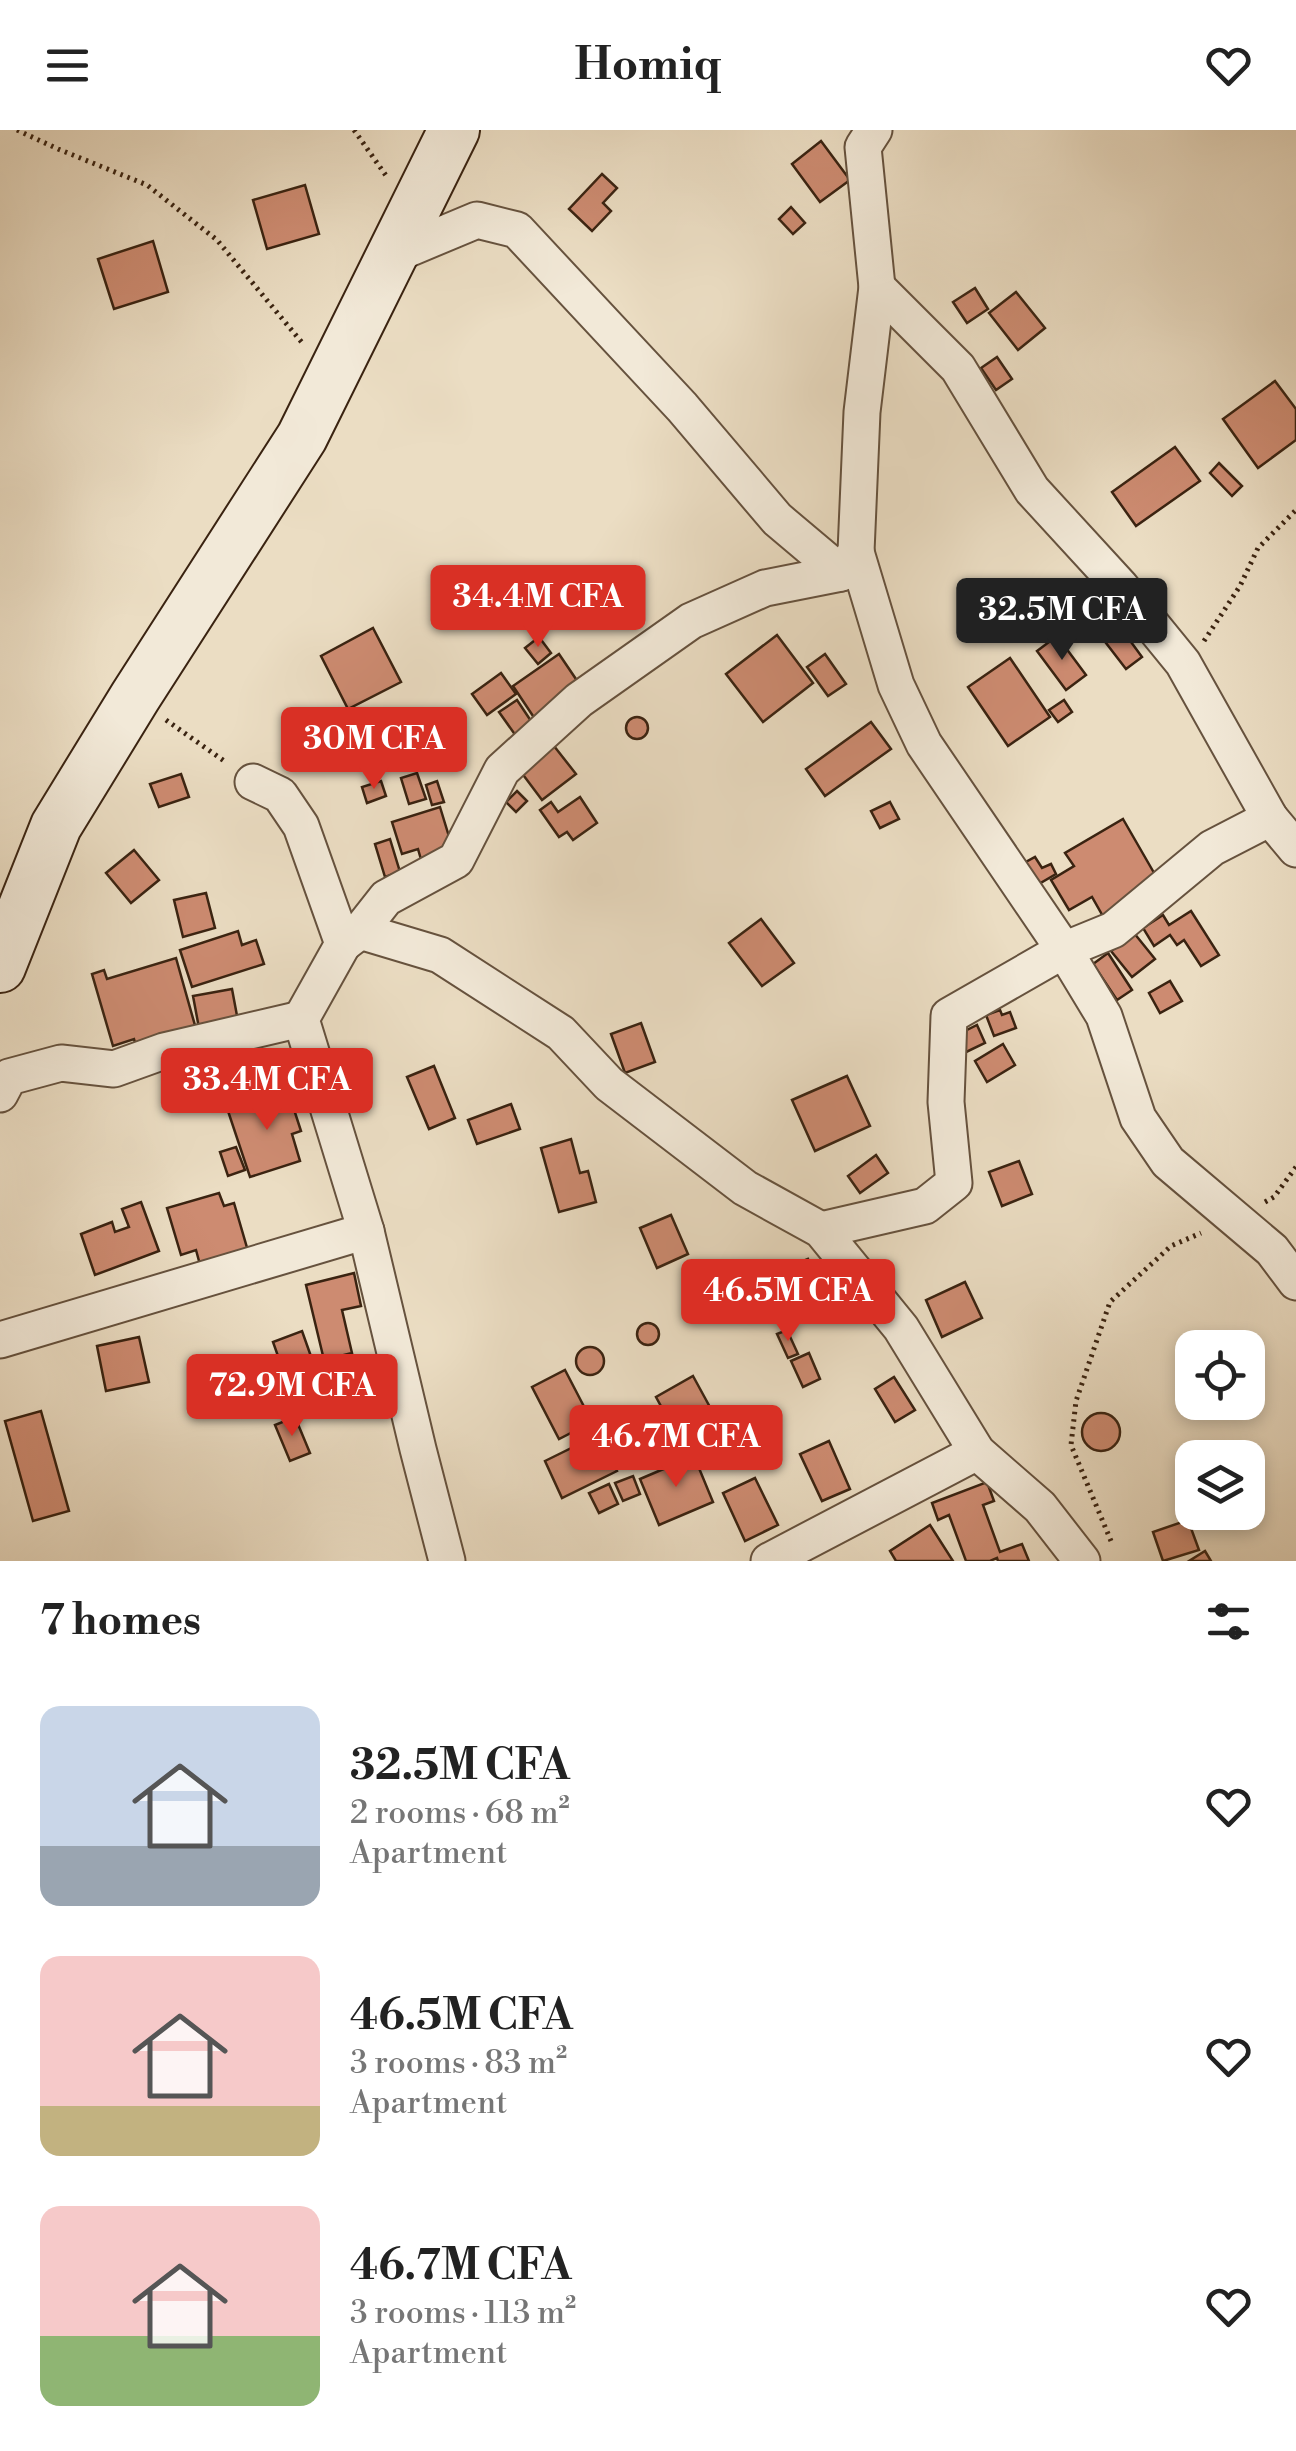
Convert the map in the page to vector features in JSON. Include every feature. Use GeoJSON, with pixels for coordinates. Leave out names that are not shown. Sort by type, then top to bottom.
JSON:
{"type":"FeatureCollection","features":[{"type":"Feature","properties":{"kind":"main road"},"geometry":{"type":"LineString","coordinates":[[0,967],[56,826],[302,437],[454,130]]}},
{"type":"Feature","properties":{"kind":"street"},"geometry":{"type":"LineString","coordinates":[[864,136],[877,287],[848,562],[896,685],[924,744],[1064,950],[1104,1016],[1138,1118],[1168,1162],[1272,1250],[1296,1282]]}},
{"type":"Feature","properties":{"kind":"street"},"geometry":{"type":"LineString","coordinates":[[402,235],[478,220],[517,230],[682,407],[777,519],[848,562]]}},
{"type":"Feature","properties":{"kind":"street"},"geometry":{"type":"LineString","coordinates":[[877,287],[958,368],[1032,490],[1121,587],[1183,664],[1270,818],[1296,849]]}},
{"type":"Feature","properties":{"kind":"street"},"geometry":{"type":"LineString","coordinates":[[0,1094],[9,1077],[61,1063],[114,1068],[164,1051],[301,1019],[352,938],[386,898],[456,860],[502,770],[579,700],[690,620],[765,588],[848,562]]}},
{"type":"Feature","properties":{"kind":"street"},"geometry":{"type":"LineString","coordinates":[[253,782],[280,795],[301,826],[352,938]]}},
{"type":"Feature","properties":{"kind":"street"},"geometry":{"type":"LineString","coordinates":[[821,1230],[925,1206],[954,1183],[946,1102],[949,1016],[1064,950],[1113,930],[1212,848],[1270,818]]}},
{"type":"Feature","properties":{"kind":"street"},"geometry":{"type":"LineString","coordinates":[[352,938],[440,955],[560,1033],[608,1084],[745,1188],[821,1230],[901,1328],[978,1452],[1098,1556]]}},
{"type":"Feature","properties":{"kind":"street"},"geometry":{"type":"LineString","coordinates":[[301,1019],[366,1231],[447,1561]]}},
{"type":"Feature","properties":{"kind":"street"},"geometry":{"type":"LineString","coordinates":[[0,1340],[366,1231]]}},
{"type":"Feature","properties":{"kind":"street"},"geometry":{"type":"LineString","coordinates":[[768,1561],[978,1452]]}},
{"type":"Feature","properties":{"kind":"path"},"geometry":{"type":"LineString","coordinates":[[17,130],[147,185],[161,196],[216,240],[331,378]]}},
{"type":"Feature","properties":{"kind":"path"},"geometry":{"type":"LineString","coordinates":[[354,130],[402,235]]}},
{"type":"Feature","properties":{"kind":"path"},"geometry":{"type":"LineString","coordinates":[[1202,645],[1240,586],[1258,548],[1296,510]]}},
{"type":"Feature","properties":{"kind":"path"},"geometry":{"type":"LineString","coordinates":[[135,697],[253,782]]}},
{"type":"Feature","properties":{"kind":"path"},"geometry":{"type":"LineString","coordinates":[[1098,1556],[1071,1444],[1076,1401],[1110,1302],[1171,1246],[1274,1197],[1296,1167]]}},
{"type":"Feature","properties":{"kind":"building"},"geometry":{"type":"Polygon","coordinates":[[[821,141],[850,180],[820,202],[792,164],[821,141]]]}},
{"type":"Feature","properties":{"kind":"building"},"geometry":{"type":"Polygon","coordinates":[[[602,174],[617,188],[603,203],[611,211],[592,231],[569,209],[602,174]]]}},
{"type":"Feature","properties":{"kind":"building"},"geometry":{"type":"Polygon","coordinates":[[[305,185],[319,234],[267,249],[253,200],[305,185]]]}},
{"type":"Feature","properties":{"kind":"building"},"geometry":{"type":"Polygon","coordinates":[[[791,207],[805,223],[793,234],[779,219],[791,207]]]}},
{"type":"Feature","properties":{"kind":"building"},"geometry":{"type":"Polygon","coordinates":[[[153,241],[168,292],[114,309],[98,259],[153,241]]]}},
{"type":"Feature","properties":{"kind":"building"},"geometry":{"type":"Polygon","coordinates":[[[975,288],[988,309],[967,323],[953,302],[975,288]]]}},
{"type":"Feature","properties":{"kind":"building"},"geometry":{"type":"Polygon","coordinates":[[[1016,292],[1045,328],[1018,350],[989,313],[1016,292]]]}},
{"type":"Feature","properties":{"kind":"building"},"geometry":{"type":"Polygon","coordinates":[[[997,357],[1012,379],[996,390],[981,368],[997,357]]]}},
{"type":"Feature","properties":{"kind":"building"},"geometry":{"type":"Polygon","coordinates":[[[1275,381],[1296,409],[1296,440],[1258,468],[1223,419],[1275,381]]]}},
{"type":"Feature","properties":{"kind":"building"},"geometry":{"type":"Polygon","coordinates":[[[1175,447],[1200,481],[1136,526],[1112,492],[1175,447]]]}},
{"type":"Feature","properties":{"kind":"building"},"geometry":{"type":"Polygon","coordinates":[[[1219,463],[1242,486],[1232,496],[1210,473],[1219,463]]]}},
{"type":"Feature","properties":{"kind":"building"},"geometry":{"type":"Polygon","coordinates":[[[373,628],[401,682],[348,709],[321,656],[373,628]]]}},
{"type":"Feature","properties":{"kind":"building"},"geometry":{"type":"Polygon","coordinates":[[[1123,631],[1142,657],[1126,669],[1106,643],[1123,631]]]}},
{"type":"Feature","properties":{"kind":"building"},"geometry":{"type":"Polygon","coordinates":[[[777,635],[813,683],[763,722],[726,674],[777,635]]]}},
{"type":"Feature","properties":{"kind":"building"},"geometry":{"type":"Polygon","coordinates":[[[1057,636],[1086,675],[1066,690],[1037,651],[1057,636]]]}},
{"type":"Feature","properties":{"kind":"building"},"geometry":{"type":"Polygon","coordinates":[[[539,637],[551,653],[538,664],[525,648],[539,637]]]}},
{"type":"Feature","properties":{"kind":"building"},"geometry":{"type":"Polygon","coordinates":[[[559,654],[582,688],[535,719],[513,686],[559,654]]]}},
{"type":"Feature","properties":{"kind":"building"},"geometry":{"type":"Polygon","coordinates":[[[825,654],[846,684],[828,696],[807,667],[825,654]]]}},
{"type":"Feature","properties":{"kind":"building"},"geometry":{"type":"Polygon","coordinates":[[[1010,658],[1050,717],[1008,746],[968,687],[1010,658]]]}},
{"type":"Feature","properties":{"kind":"building"},"geometry":{"type":"Polygon","coordinates":[[[501,673],[516,694],[487,715],[472,694],[501,673]]]}},
{"type":"Feature","properties":{"kind":"building"},"geometry":{"type":"Polygon","coordinates":[[[517,700],[533,724],[516,736],[499,712],[517,700]]]}},
{"type":"Feature","properties":{"kind":"building"},"geometry":{"type":"Polygon","coordinates":[[[1064,700],[1072,712],[1058,722],[1049,710],[1064,700]]]}},
{"type":"Feature","properties":{"kind":"building"},"geometry":{"type":"Polygon","coordinates":[[[637,717],[645,720],[645,736],[637,739],[629,736],[626,728],[629,720],[637,717]]]}},
{"type":"Feature","properties":{"kind":"building"},"geometry":{"type":"Polygon","coordinates":[[[871,722],[891,749],[825,796],[806,769],[871,722]]]}},
{"type":"Feature","properties":{"kind":"building"},"geometry":{"type":"Polygon","coordinates":[[[554,746],[576,774],[542,800],[521,772],[554,746]]]}},
{"type":"Feature","properties":{"kind":"building"},"geometry":{"type":"Polygon","coordinates":[[[417,773],[426,799],[409,804],[401,778],[417,773]]]}},
{"type":"Feature","properties":{"kind":"building"},"geometry":{"type":"Polygon","coordinates":[[[181,774],[189,797],[159,807],[150,784],[181,774]]]}},
{"type":"Feature","properties":{"kind":"building"},"geometry":{"type":"Polygon","coordinates":[[[381,781],[386,796],[367,803],[362,787],[381,781]]]}},
{"type":"Feature","properties":{"kind":"building"},"geometry":{"type":"Polygon","coordinates":[[[437,781],[444,802],[432,805],[426,785],[437,781]]]}},
{"type":"Feature","properties":{"kind":"building"},"geometry":{"type":"Polygon","coordinates":[[[517,791],[527,801],[516,812],[506,802],[517,791]]]}},
{"type":"Feature","properties":{"kind":"building"},"geometry":{"type":"Polygon","coordinates":[[[580,797],[597,823],[573,840],[567,832],[559,837],[540,810],[551,802],[558,812],[580,797]]]}},
{"type":"Feature","properties":{"kind":"building"},"geometry":{"type":"Polygon","coordinates":[[[890,802],[899,819],[880,828],[871,811],[890,802]]]}},
{"type":"Feature","properties":{"kind":"building"},"geometry":{"type":"Polygon","coordinates":[[[440,807],[454,853],[422,863],[418,849],[402,854],[392,822],[440,807]]]}},
{"type":"Feature","properties":{"kind":"building"},"geometry":{"type":"Polygon","coordinates":[[[1123,819],[1161,885],[1104,918],[1092,897],[1069,910],[1051,880],[1074,866],[1065,853],[1123,819]]]}},
{"type":"Feature","properties":{"kind":"building"},"geometry":{"type":"Polygon","coordinates":[[[390,839],[400,872],[385,877],[375,844],[390,839]]]}},
{"type":"Feature","properties":{"kind":"building"},"geometry":{"type":"Polygon","coordinates":[[[134,850],[159,880],[131,903],[106,873],[134,850]]]}},
{"type":"Feature","properties":{"kind":"building"},"geometry":{"type":"Polygon","coordinates":[[[1035,857],[1042,868],[1051,864],[1056,874],[1037,885],[1024,863],[1035,857]]]}},
{"type":"Feature","properties":{"kind":"building"},"geometry":{"type":"Polygon","coordinates":[[[206,893],[215,928],[183,937],[174,900],[206,893]]]}},
{"type":"Feature","properties":{"kind":"building"},"geometry":{"type":"Polygon","coordinates":[[[1191,911],[1219,955],[1201,966],[1184,940],[1177,945],[1170,935],[1154,946],[1143,928],[1163,915],[1169,925],[1191,911]]]}},
{"type":"Feature","properties":{"kind":"building"},"geometry":{"type":"Polygon","coordinates":[[[761,919],[794,963],[762,986],[729,943],[761,919]]]}},
{"type":"Feature","properties":{"kind":"building"},"geometry":{"type":"Polygon","coordinates":[[[238,931],[242,945],[256,940],[264,964],[192,987],[180,950],[238,931]]]}},
{"type":"Feature","properties":{"kind":"building"},"geometry":{"type":"Polygon","coordinates":[[[1134,933],[1155,959],[1132,977],[1111,951],[1134,933]]]}},
{"type":"Feature","properties":{"kind":"building"},"geometry":{"type":"Polygon","coordinates":[[[1108,953],[1132,990],[1117,1000],[1093,964],[1108,953]]]}},
{"type":"Feature","properties":{"kind":"building"},"geometry":{"type":"Polygon","coordinates":[[[176,958],[196,1029],[136,1046],[134,1039],[113,1046],[92,974],[104,970],[107,979],[176,958]]]}},
{"type":"Feature","properties":{"kind":"building"},"geometry":{"type":"Polygon","coordinates":[[[1170,981],[1182,1001],[1160,1013],[1149,993],[1170,981]]]}},
{"type":"Feature","properties":{"kind":"building"},"geometry":{"type":"Polygon","coordinates":[[[232,989],[238,1021],[199,1028],[193,996],[232,989]]]}},
{"type":"Feature","properties":{"kind":"building"},"geometry":{"type":"Polygon","coordinates":[[[1000,1010],[1002,1015],[1010,1012],[1016,1028],[994,1036],[986,1015],[1000,1010]]]}},
{"type":"Feature","properties":{"kind":"building"},"geometry":{"type":"Polygon","coordinates":[[[641,1023],[655,1062],[625,1073],[611,1034],[641,1023]]]}},
{"type":"Feature","properties":{"kind":"building"},"geometry":{"type":"Polygon","coordinates":[[[977,1025],[985,1043],[962,1054],[953,1037],[977,1025]]]}},
{"type":"Feature","properties":{"kind":"building"},"geometry":{"type":"Polygon","coordinates":[[[1003,1044],[1015,1065],[987,1082],[975,1061],[1003,1044]]]}},
{"type":"Feature","properties":{"kind":"building"},"geometry":{"type":"Polygon","coordinates":[[[298,1054],[304,1072],[275,1083],[268,1066],[298,1054]]]}},
{"type":"Feature","properties":{"kind":"building"},"geometry":{"type":"Polygon","coordinates":[[[434,1066],[455,1118],[429,1129],[407,1077],[434,1066]]]}},
{"type":"Feature","properties":{"kind":"building"},"geometry":{"type":"Polygon","coordinates":[[[847,1076],[870,1126],[815,1151],[792,1100],[847,1076]]]}},
{"type":"Feature","properties":{"kind":"building"},"geometry":{"type":"Polygon","coordinates":[[[288,1091],[301,1131],[292,1134],[300,1161],[250,1177],[228,1111],[288,1091]]]}},
{"type":"Feature","properties":{"kind":"building"},"geometry":{"type":"Polygon","coordinates":[[[511,1104],[520,1129],[477,1144],[468,1120],[511,1104]]]}},
{"type":"Feature","properties":{"kind":"building"},"geometry":{"type":"Polygon","coordinates":[[[571,1139],[580,1173],[588,1171],[596,1202],[559,1212],[541,1148],[571,1139]]]}},
{"type":"Feature","properties":{"kind":"building"},"geometry":{"type":"Polygon","coordinates":[[[236,1147],[245,1170],[228,1176],[220,1152],[236,1147]]]}},
{"type":"Feature","properties":{"kind":"building"},"geometry":{"type":"Polygon","coordinates":[[[876,1155],[888,1173],[860,1193],[848,1176],[876,1155]]]}},
{"type":"Feature","properties":{"kind":"building"},"geometry":{"type":"Polygon","coordinates":[[[1019,1161],[1032,1194],[1002,1206],[989,1172],[1019,1161]]]}},
{"type":"Feature","properties":{"kind":"building"},"geometry":{"type":"Polygon","coordinates":[[[219,1193],[224,1206],[234,1203],[250,1258],[202,1272],[196,1250],[181,1255],[167,1208],[219,1193]]]}},
{"type":"Feature","properties":{"kind":"building"},"geometry":{"type":"Polygon","coordinates":[[[141,1202],[159,1251],[95,1275],[81,1234],[112,1222],[115,1232],[129,1227],[122,1209],[141,1202]]]}},
{"type":"Feature","properties":{"kind":"building"},"geometry":{"type":"Polygon","coordinates":[[[671,1215],[688,1254],[657,1268],[640,1228],[671,1215]]]}},
{"type":"Feature","properties":{"kind":"building"},"geometry":{"type":"Polygon","coordinates":[[[808,1259],[826,1298],[778,1318],[761,1279],[808,1259]]]}},
{"type":"Feature","properties":{"kind":"building"},"geometry":{"type":"Polygon","coordinates":[[[354,1273],[361,1306],[342,1310],[352,1353],[324,1360],[306,1285],[354,1273]]]}},
{"type":"Feature","properties":{"kind":"building"},"geometry":{"type":"Polygon","coordinates":[[[965,1282],[982,1318],[942,1337],[926,1300],[965,1282]]]}},
{"type":"Feature","properties":{"kind":"building"},"geometry":{"type":"Polygon","coordinates":[[[648,1323],[656,1326],[656,1342],[648,1345],[640,1342],[637,1334],[640,1326],[648,1323]]]}},
{"type":"Feature","properties":{"kind":"building"},"geometry":{"type":"Polygon","coordinates":[[[787,1330],[798,1354],[788,1358],[777,1334],[787,1330]]]}},
{"type":"Feature","properties":{"kind":"building"},"geometry":{"type":"Polygon","coordinates":[[[302,1331],[319,1379],[290,1390],[273,1342],[302,1331]]]}},
{"type":"Feature","properties":{"kind":"building"},"geometry":{"type":"Polygon","coordinates":[[[139,1337],[149,1382],[106,1391],[97,1346],[139,1337]]]}},
{"type":"Feature","properties":{"kind":"building"},"geometry":{"type":"Polygon","coordinates":[[[590,1347],[600,1351],[604,1361],[600,1371],[590,1375],[580,1371],[576,1361],[580,1351],[590,1347]]]}},
{"type":"Feature","properties":{"kind":"building"},"geometry":{"type":"Polygon","coordinates":[[[809,1353],[820,1379],[803,1387],[791,1361],[809,1353]]]}},
{"type":"Feature","properties":{"kind":"building"},"geometry":{"type":"Polygon","coordinates":[[[565,1370],[592,1422],[559,1439],[532,1387],[565,1370]]]}},
{"type":"Feature","properties":{"kind":"building"},"geometry":{"type":"Polygon","coordinates":[[[693,1376],[711,1409],[674,1430],[656,1397],[693,1376]]]}},
{"type":"Feature","properties":{"kind":"building"},"geometry":{"type":"Polygon","coordinates":[[[894,1377],[915,1410],[895,1422],[875,1389],[894,1377]]]}},
{"type":"Feature","properties":{"kind":"building"},"geometry":{"type":"Polygon","coordinates":[[[41,1411],[69,1511],[33,1521],[5,1421],[41,1411]]]}},
{"type":"Feature","properties":{"kind":"building"},"geometry":{"type":"Polygon","coordinates":[[[1101,1413],[1114,1419],[1120,1432],[1114,1445],[1101,1451],[1088,1445],[1082,1432],[1088,1419],[1101,1413]]]}},
{"type":"Feature","properties":{"kind":"building"},"geometry":{"type":"Polygon","coordinates":[[[295,1417],[310,1453],[290,1461],[275,1425],[295,1417]]]}},
{"type":"Feature","properties":{"kind":"building"},"geometry":{"type":"Polygon","coordinates":[[[600,1434],[617,1471],[562,1498],[545,1461],[600,1434]]]}},
{"type":"Feature","properties":{"kind":"building"},"geometry":{"type":"Polygon","coordinates":[[[829,1441],[850,1489],[822,1501],[800,1454],[829,1441]]]}},
{"type":"Feature","properties":{"kind":"building"},"geometry":{"type":"Polygon","coordinates":[[[694,1456],[713,1502],[659,1525],[640,1479],[694,1456]]]}},
{"type":"Feature","properties":{"kind":"building"},"geometry":{"type":"Polygon","coordinates":[[[633,1476],[640,1494],[623,1501],[615,1483],[633,1476]]]}},
{"type":"Feature","properties":{"kind":"building"},"geometry":{"type":"Polygon","coordinates":[[[755,1478],[778,1525],[745,1541],[723,1493],[755,1478]]]}},
{"type":"Feature","properties":{"kind":"building"},"geometry":{"type":"Polygon","coordinates":[[[987,1482],[994,1501],[983,1505],[1000,1552],[1022,1544],[1029,1561],[966,1561],[949,1515],[938,1520],[932,1503],[987,1482]]]}},
{"type":"Feature","properties":{"kind":"building"},"geometry":{"type":"Polygon","coordinates":[[[609,1484],[618,1504],[599,1513],[589,1493],[609,1484]]]}},
{"type":"Feature","properties":{"kind":"building"},"geometry":{"type":"Polygon","coordinates":[[[1175,1524],[1175,1530],[1192,1530],[1199,1550],[1163,1561],[1153,1532],[1175,1524]]]}},
{"type":"Feature","properties":{"kind":"building"},"geometry":{"type":"Polygon","coordinates":[[[930,1525],[953,1561],[896,1561],[890,1551],[930,1525]]]}},
{"type":"Feature","properties":{"kind":"building"},"geometry":{"type":"Polygon","coordinates":[[[1205,1551],[1211,1561],[1189,1561],[1205,1551]]]}}]}
